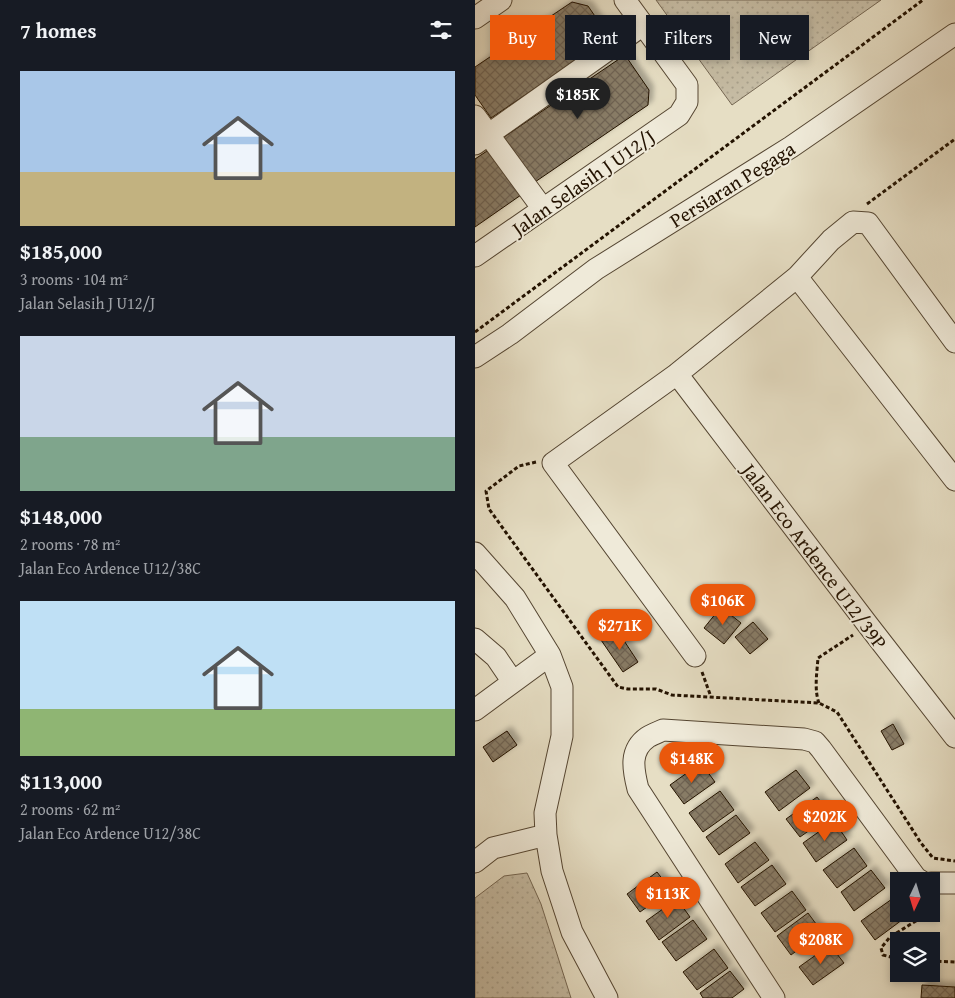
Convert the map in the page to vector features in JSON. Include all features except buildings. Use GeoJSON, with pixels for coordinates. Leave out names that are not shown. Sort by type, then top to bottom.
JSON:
{"type":"FeatureCollection","features":[{"type":"Feature","properties":{"kind":"street"},"geometry":{"type":"LineString","coordinates":[[475,18],[501,0]]}},
{"type":"Feature","properties":{"kind":"street"},"geometry":{"type":"LineString","coordinates":[[482,139],[643,25],[625,0]]}},
{"type":"Feature","properties":{"kind":"street","name":"Jalan Selasih J U12/J"},"geometry":{"type":"LineString","coordinates":[[475,256],[679,115],[687,102],[687,85],[643,25]]}},
{"type":"Feature","properties":{"kind":"street","name":"Persiaran Pegaga"},"geometry":{"type":"LineString","coordinates":[[475,357],[510,334],[596,269],[791,147],[955,34]]}},
{"type":"Feature","properties":{"kind":"street"},"geometry":{"type":"LineString","coordinates":[[475,116],[482,139],[543,210]]}},
{"type":"Feature","properties":{"kind":"street"},"geometry":{"type":"LineString","coordinates":[[695,656],[553,463],[677,374],[797,277],[831,240],[853,222],[868,223],[955,342]]}},
{"type":"Feature","properties":{"kind":"street"},"geometry":{"type":"LineString","coordinates":[[797,277],[955,480]]}},
{"type":"Feature","properties":{"kind":"street","name":"Jalan Eco Ardence U12/39P"},"geometry":{"type":"LineString","coordinates":[[677,374],[955,737]]}},
{"type":"Feature","properties":{"kind":"street"},"geometry":{"type":"LineString","coordinates":[[475,553],[515,598],[550,655],[561,687],[562,736],[545,812],[546,835],[552,871],[572,932],[607,998]]}},
{"type":"Feature","properties":{"kind":"street"},"geometry":{"type":"LineString","coordinates":[[475,639],[496,657],[513,682]]}},
{"type":"Feature","properties":{"kind":"street"},"geometry":{"type":"LineString","coordinates":[[475,710],[550,655]]}},
{"type":"Feature","properties":{"kind":"street"},"geometry":{"type":"LineString","coordinates":[[775,998],[638,789],[633,770],[634,758],[639,746],[649,736],[663,730],[804,739],[815,742],[912,872]]}},
{"type":"Feature","properties":{"kind":"street"},"geometry":{"type":"LineString","coordinates":[[475,862],[493,848],[546,835]]}},
{"type":"Feature","properties":{"kind":"street"},"geometry":{"type":"LineString","coordinates":[[940,883],[955,884]]}},
{"type":"Feature","properties":{"kind":"path"},"geometry":{"type":"LineString","coordinates":[[475,332],[923,0]]}},
{"type":"Feature","properties":{"kind":"path"},"geometry":{"type":"LineString","coordinates":[[853,222],[859,210],[955,140]]}},
{"type":"Feature","properties":{"kind":"path"},"geometry":{"type":"LineString","coordinates":[[819,703],[817,692],[817,658],[868,625]]}},
{"type":"Feature","properties":{"kind":"path"},"geometry":{"type":"LineString","coordinates":[[695,656],[711,697]]}},
{"type":"Feature","properties":{"kind":"path"},"geometry":{"type":"LineString","coordinates":[[898,932],[914,922]]}},
{"type":"Feature","properties":{"kind":"path"},"geometry":{"type":"LineString","coordinates":[[890,937],[881,948],[883,955],[890,957]]}},
{"type":"Feature","properties":{"kind":"path"},"geometry":{"type":"LineString","coordinates":[[940,961],[955,962]]}},
{"type":"Feature","properties":{"kind":"shaded area"},"geometry":{"type":"Polygon","coordinates":[[[656,0],[881,0],[809,51],[809,15],[740,15],[740,60],[796,60],[732,105],[699,60],[730,60],[730,15],[667,15],[656,0]]]}},
{"type":"Feature","properties":{"kind":"shaded area"},"geometry":{"type":"Polygon","coordinates":[[[527,873],[541,904],[571,998],[475,998],[475,898],[504,876],[527,873]]]}}]}
